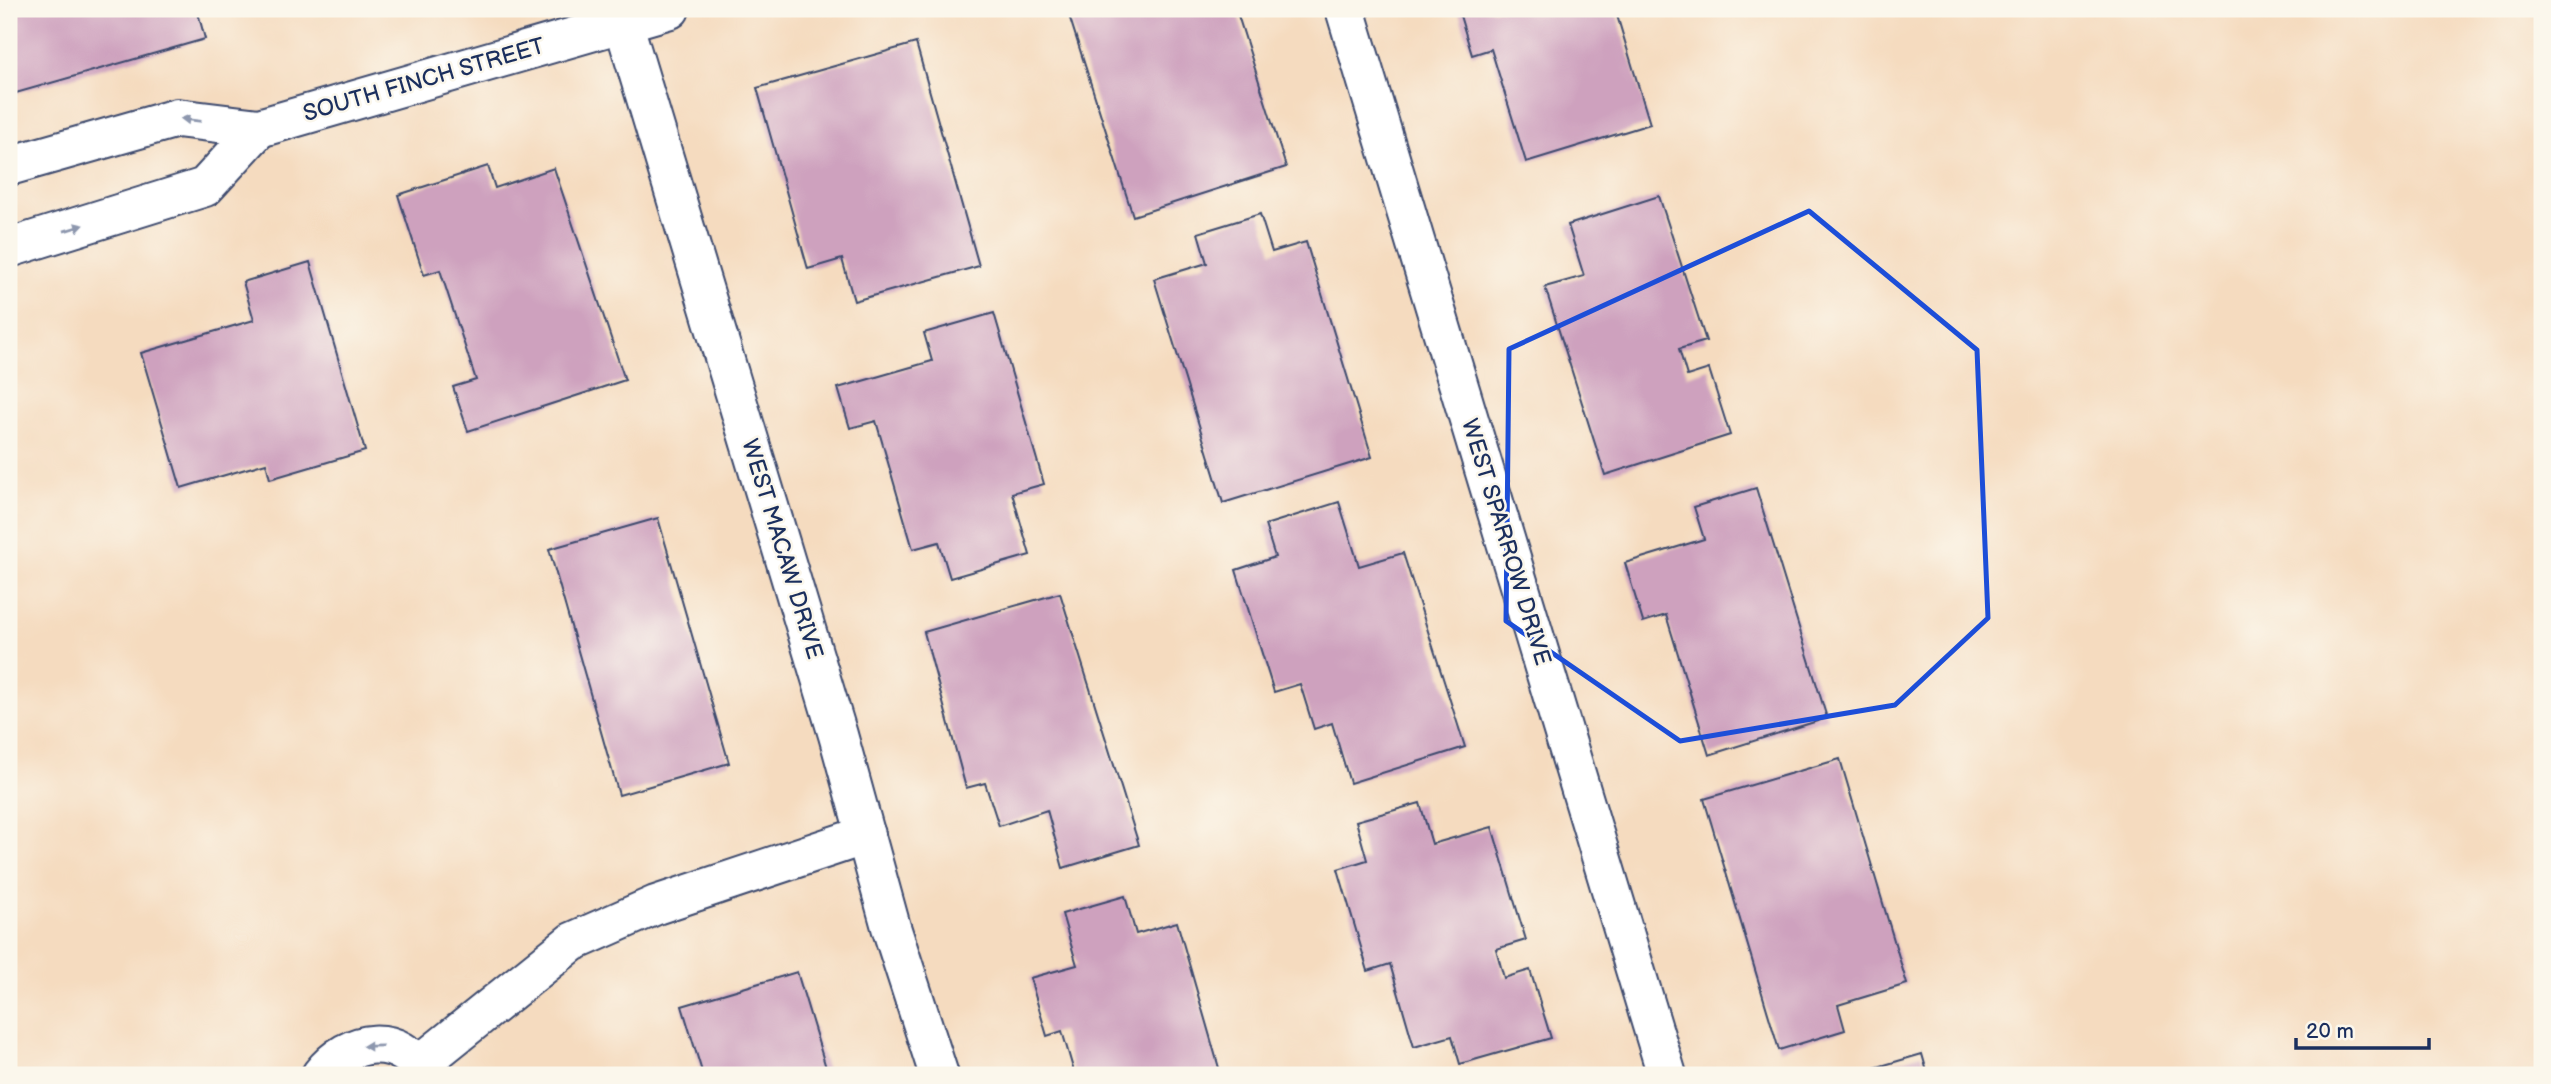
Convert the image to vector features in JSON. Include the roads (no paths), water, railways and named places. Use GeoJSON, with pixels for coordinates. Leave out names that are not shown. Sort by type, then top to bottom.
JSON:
{"type":"FeatureCollection","features":[{"type":"Feature","properties":{"kind":"street","name":"SOUTH FINCH STREET"},"geometry":{"type":"LineString","coordinates":[[9,166],[177,118],[259,128],[670,9]]}},
{"type":"Feature","properties":{"kind":"street","name":"WEST SPARROW DRIVE"},"geometry":{"type":"LineString","coordinates":[[1345,9],[1667,1075]]}},
{"type":"Feature","properties":{"kind":"street","name":"WEST MACAW DRIVE"},"geometry":{"type":"LineString","coordinates":[[623,22],[866,835],[891,927],[939,1075]]}},
{"type":"Feature","properties":{"kind":"street"},"geometry":{"type":"LineString","coordinates":[[9,248],[205,187],[259,128]]}},
{"type":"Feature","properties":{"kind":"street"},"geometry":{"type":"LineString","coordinates":[[321,1075],[332,1061],[348,1050],[366,1044],[386,1045],[404,1052],[422,1070],[572,942],[656,905],[866,835]]}}]}
